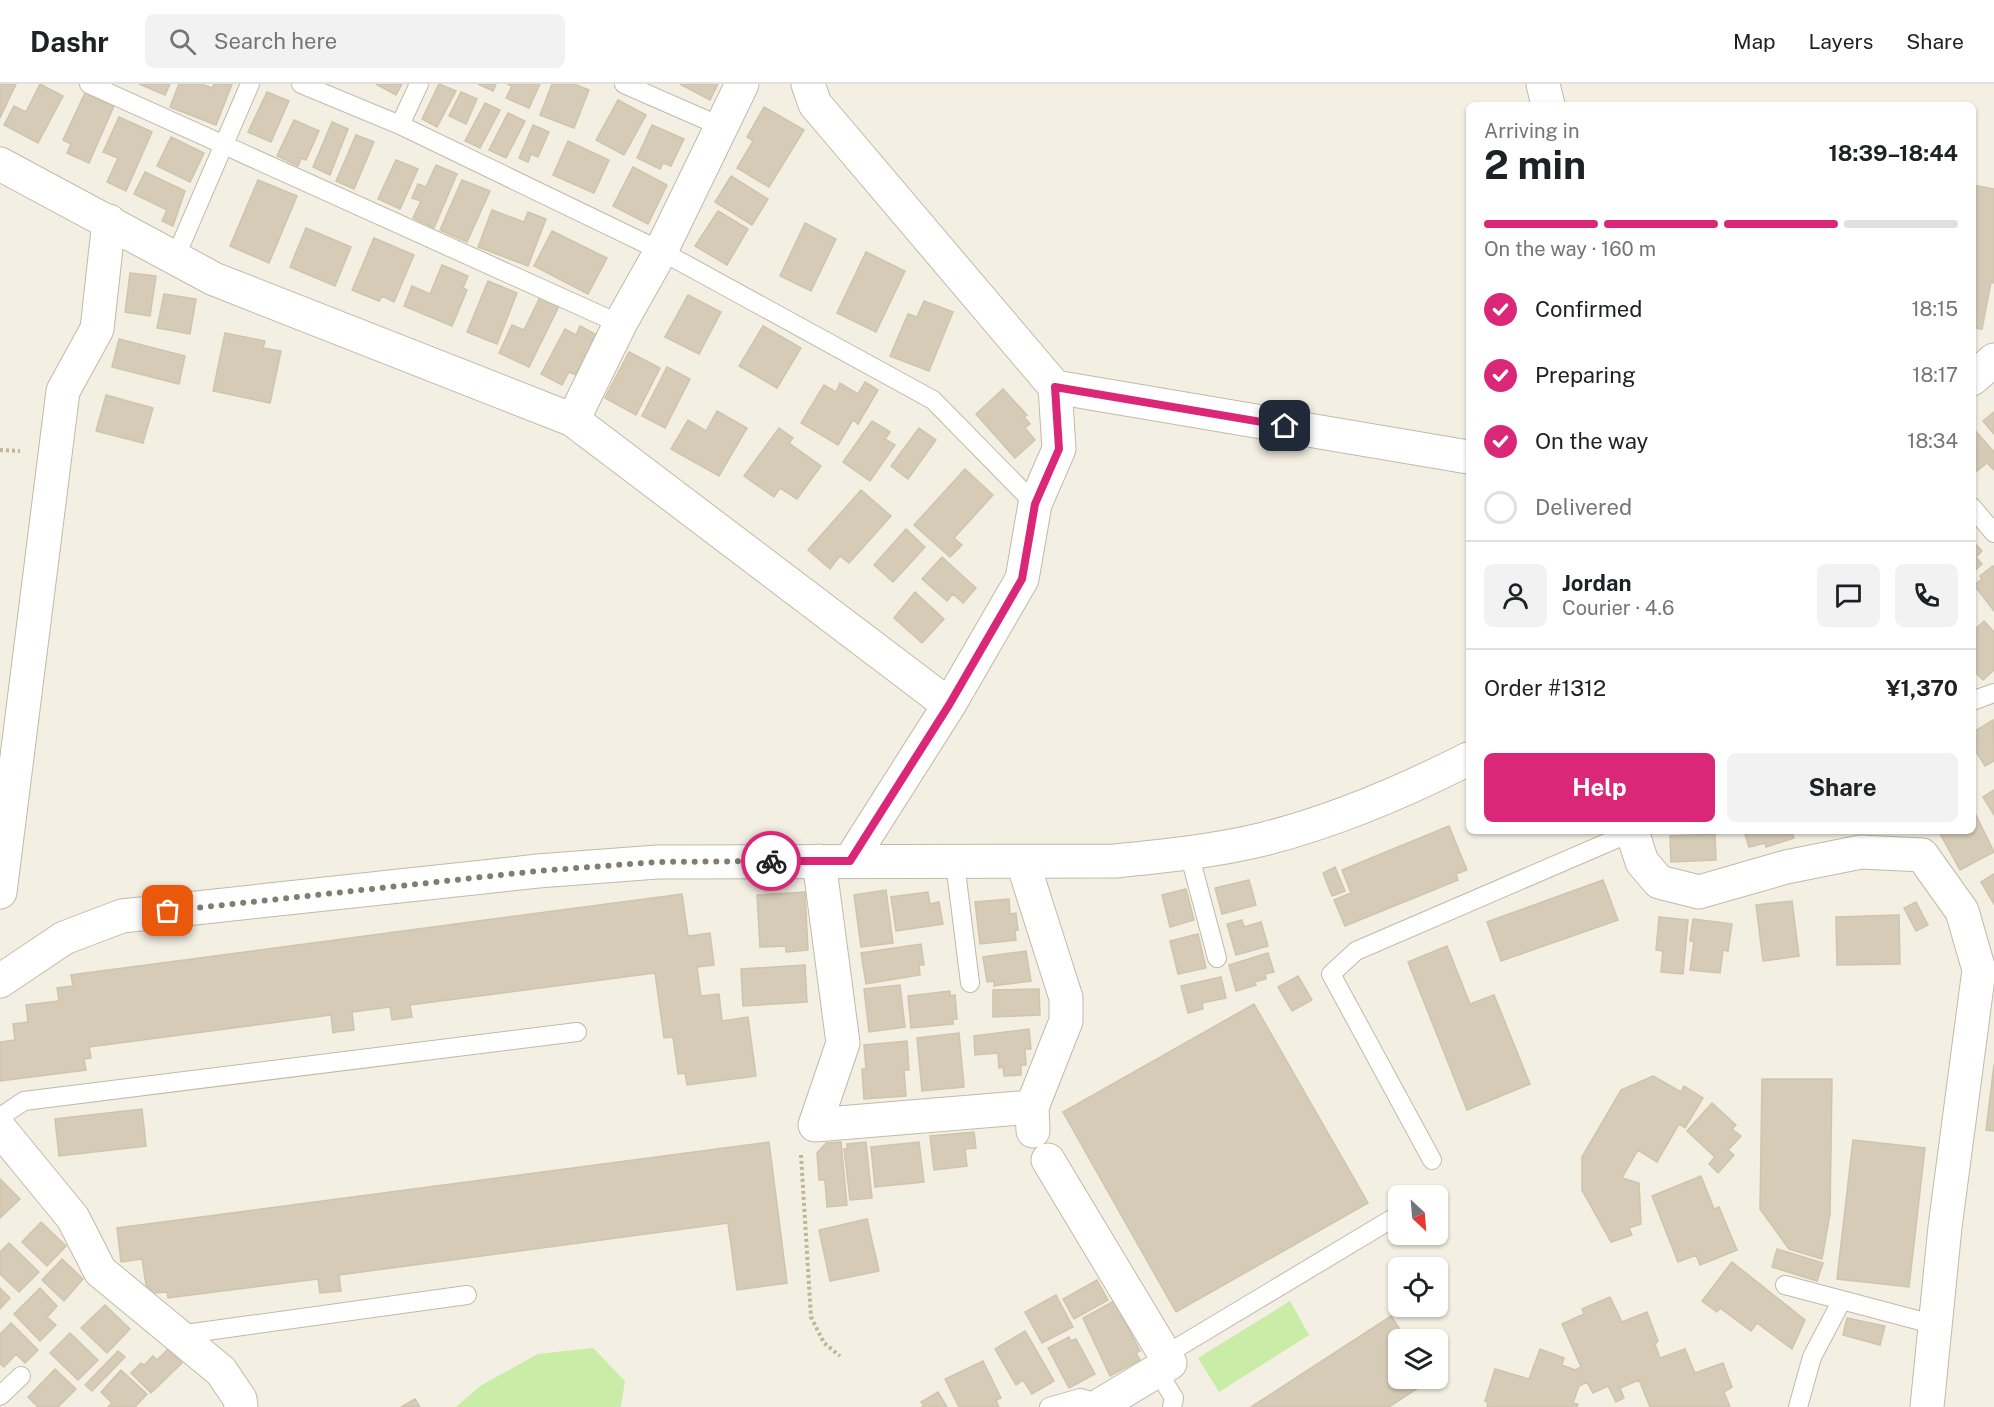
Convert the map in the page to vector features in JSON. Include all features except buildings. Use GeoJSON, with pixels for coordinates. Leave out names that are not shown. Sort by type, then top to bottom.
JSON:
{"type":"FeatureCollection","features":[{"type":"Feature","properties":{"kind":"street"},"geometry":{"type":"LineString","coordinates":[[573,420],[620,324],[661,251],[742,84]]}},
{"type":"Feature","properties":{"kind":"street"},"geometry":{"type":"LineString","coordinates":[[808,84],[815,104],[1055,387],[1059,449],[1035,504],[1022,579],[949,705],[834,861],[843,1044],[815,1125],[1032,1119],[1066,1021],[1066,998],[1023,863]]}},
{"type":"Feature","properties":{"kind":"street"},"geometry":{"type":"LineString","coordinates":[[1543,84],[1547,102]]}},
{"type":"Feature","properties":{"kind":"street"},"geometry":{"type":"LineString","coordinates":[[0,165],[109,221],[214,279],[573,420],[949,705]]}},
{"type":"Feature","properties":{"kind":"street"},"geometry":{"type":"LineString","coordinates":[[0,892],[63,391],[97,329],[109,221]]}},
{"type":"Feature","properties":{"kind":"street"},"geometry":{"type":"LineString","coordinates":[[1976,376],[1994,360]]}},
{"type":"Feature","properties":{"kind":"street"},"geometry":{"type":"LineString","coordinates":[[1055,387],[1466,457]]}},
{"type":"Feature","properties":{"kind":"street"},"geometry":{"type":"LineString","coordinates":[[0,981],[64,938],[122,916],[538,871],[657,862],[1115,861],[1189,853],[1263,839],[1328,820],[1420,783],[1466,760]]}},
{"type":"Feature","properties":{"kind":"street"},"geometry":{"type":"LineString","coordinates":[[1633,834],[1642,862],[1659,882],[1699,892],[1786,867],[1861,852],[1922,855],[1962,911],[1979,970],[1945,1227],[1928,1407]]}},
{"type":"Feature","properties":{"kind":"street"},"geometry":{"type":"LineString","coordinates":[[0,1129],[73,1218],[100,1271],[221,1371],[240,1399],[241,1407]]}},
{"type":"Feature","properties":{"kind":"street"},"geometry":{"type":"LineString","coordinates":[[1048,1160],[1162,1363],[1103,1405]]}},
{"type":"Feature","properties":{"kind":"lane"},"geometry":{"type":"LineString","coordinates":[[89,84],[620,324]]}},
{"type":"Feature","properties":{"kind":"lane"},"geometry":{"type":"LineString","coordinates":[[176,258],[250,84]]}},
{"type":"Feature","properties":{"kind":"lane"},"geometry":{"type":"LineString","coordinates":[[301,84],[400,125],[661,251],[933,400],[1035,504]]}},
{"type":"Feature","properties":{"kind":"lane"},"geometry":{"type":"LineString","coordinates":[[400,125],[419,84]]}},
{"type":"Feature","properties":{"kind":"lane"},"geometry":{"type":"LineString","coordinates":[[624,84],[720,126]]}},
{"type":"Feature","properties":{"kind":"lane"},"geometry":{"type":"LineString","coordinates":[[1976,512],[1994,533]]}},
{"type":"Feature","properties":{"kind":"lane"},"geometry":{"type":"LineString","coordinates":[[1976,700],[1994,693]]}},
{"type":"Feature","properties":{"kind":"lane"},"geometry":{"type":"LineString","coordinates":[[1432,1160],[1331,974],[1356,951],[1625,834]]}},
{"type":"Feature","properties":{"kind":"lane"},"geometry":{"type":"LineString","coordinates":[[1189,853],[1217,958]]}},
{"type":"Feature","properties":{"kind":"lane"},"geometry":{"type":"LineString","coordinates":[[955,863],[970,983]]}},
{"type":"Feature","properties":{"kind":"lane"},"geometry":{"type":"LineString","coordinates":[[0,1118],[24,1101],[577,1032]]}},
{"type":"Feature","properties":{"kind":"lane"},"geometry":{"type":"LineString","coordinates":[[1172,1407],[1174,1398],[1162,1363],[1388,1221]]}},
{"type":"Feature","properties":{"kind":"lane"},"geometry":{"type":"LineString","coordinates":[[1785,1285],[1936,1325]]}},
{"type":"Feature","properties":{"kind":"lane"},"geometry":{"type":"LineString","coordinates":[[178,1335],[467,1295]]}},
{"type":"Feature","properties":{"kind":"lane"},"geometry":{"type":"LineString","coordinates":[[1798,1407],[1812,1357],[1842,1300]]}},
{"type":"Feature","properties":{"kind":"lane"},"geometry":{"type":"LineString","coordinates":[[9,1407],[0,1397],[21,1376]]}},
{"type":"Feature","properties":{"kind":"lane"},"geometry":{"type":"LineString","coordinates":[[1049,1407],[1080,1398],[1103,1405]]}},
{"type":"Feature","properties":{"kind":"path"},"geometry":{"type":"LineString","coordinates":[[800,1168],[811,1317],[824,1343],[840,1356]]}},
{"type":"Feature","properties":{"kind":"green space"},"geometry":{"type":"Polygon","coordinates":[[[1290,1301],[1309,1335],[1219,1392],[1198,1358],[1290,1301]]]}},
{"type":"Feature","properties":{"kind":"green space"},"geometry":{"type":"Polygon","coordinates":[[[593,1348],[625,1381],[621,1407],[456,1407],[480,1386],[538,1354],[593,1348]]]}},
{"type":"Feature","properties":{"kind":"way so far"},"geometry":{"type":"LineString","coordinates":[[168,911],[538,871],[657,862],[771,861]]}},
{"type":"Feature","properties":{"kind":"route"},"geometry":{"type":"LineString","coordinates":[[771,861],[850,861],[949,705],[1022,579],[1035,504],[1059,449],[1055,387],[1285,426]]}}]}
